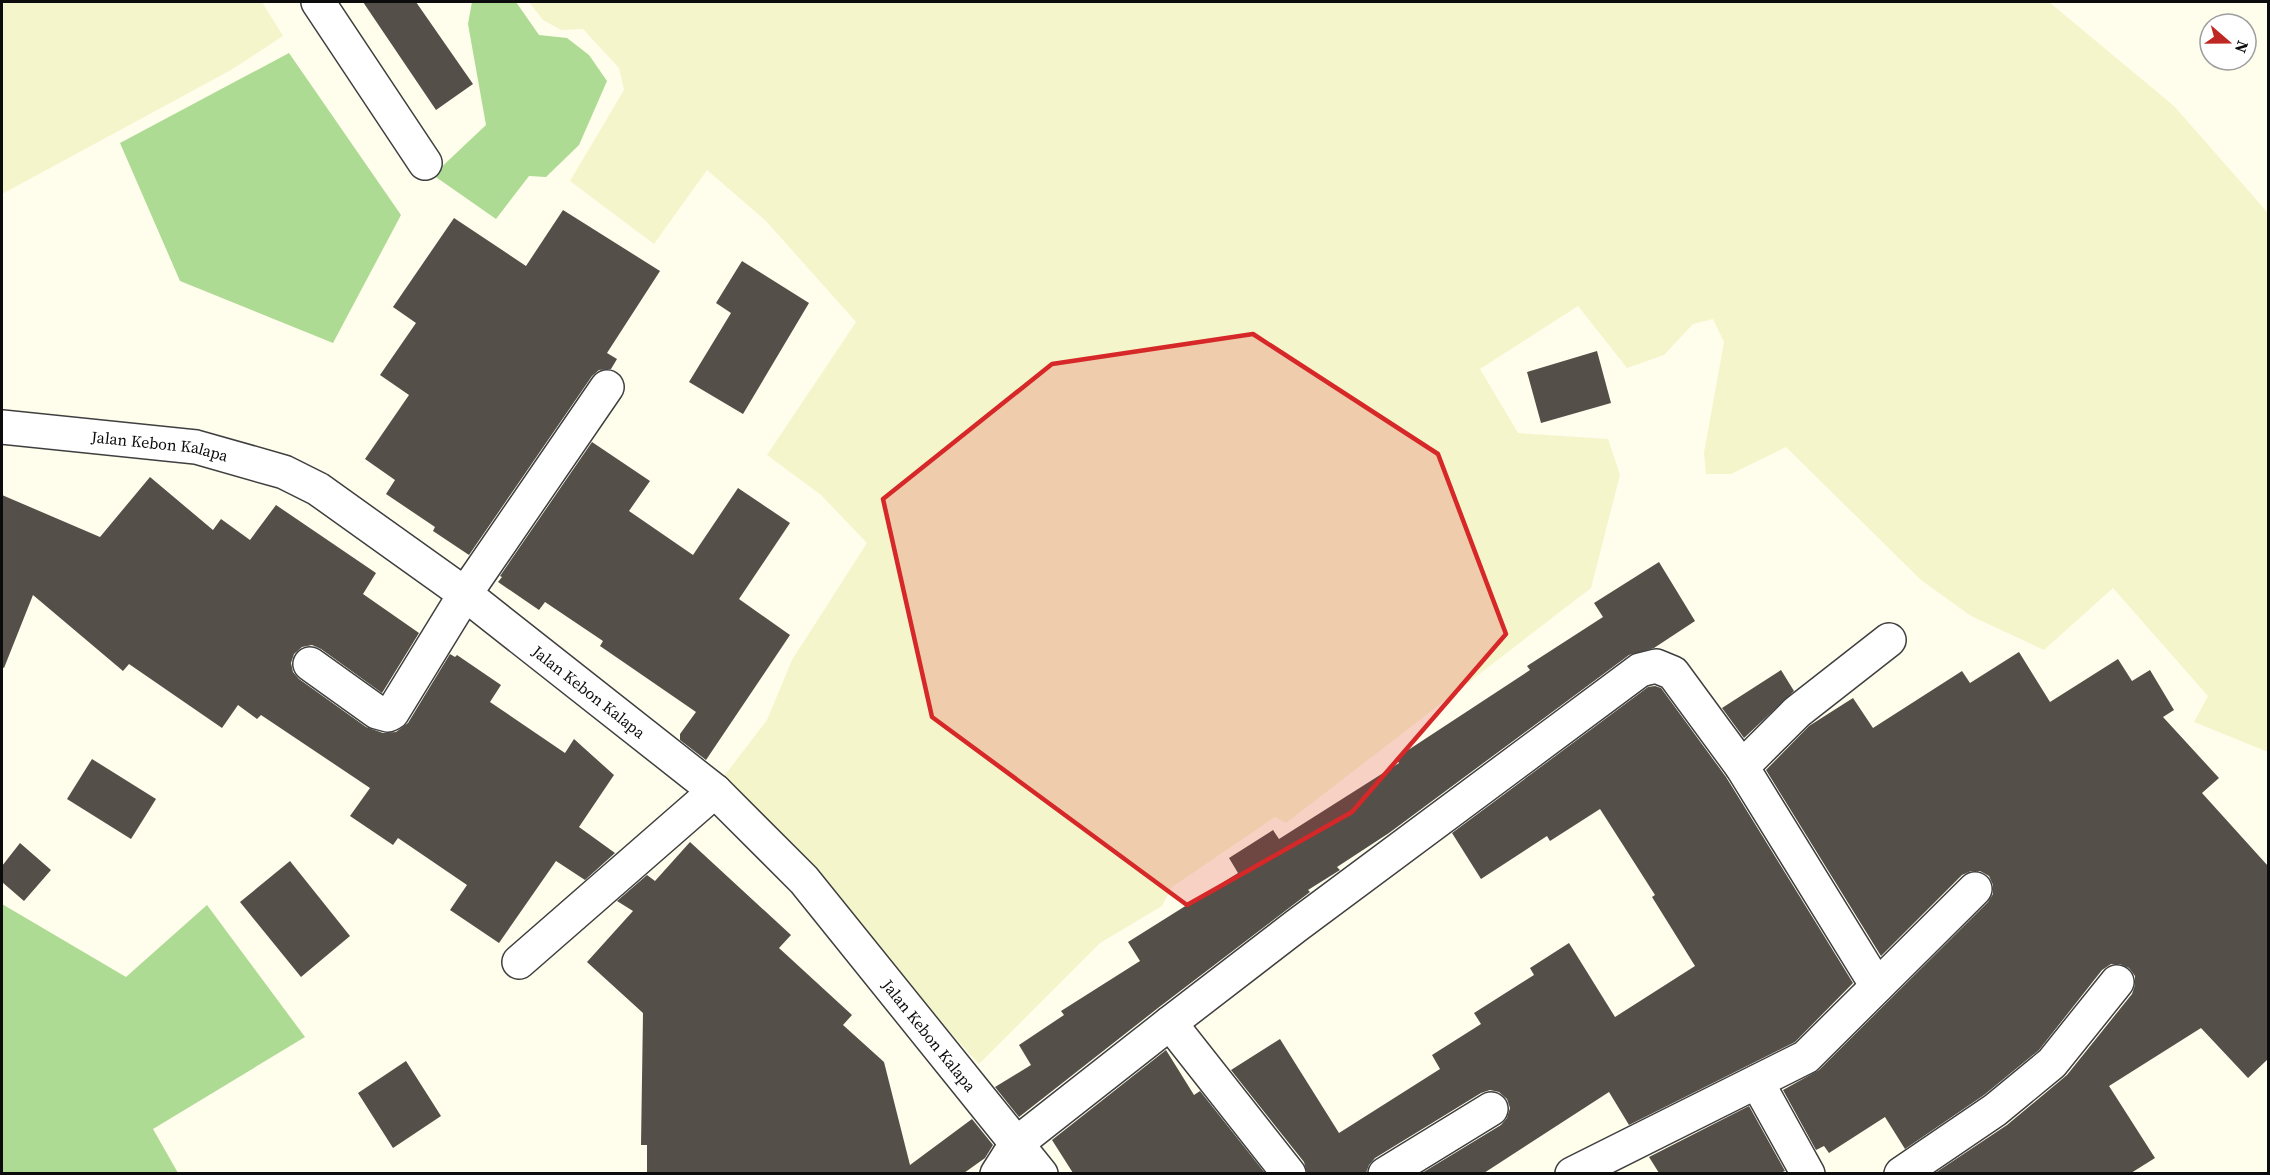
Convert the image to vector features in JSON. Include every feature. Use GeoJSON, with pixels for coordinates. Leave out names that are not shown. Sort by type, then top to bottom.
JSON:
{"type":"FeatureCollection","features":[{"type":"Feature","properties":{"kind":"street"},"geometry":{"type":"LineString","coordinates":[[318,2],[425,163]]}},
{"type":"Feature","properties":{"kind":"street"},"geometry":{"type":"LineString","coordinates":[[310,664],[376,712],[388,715],[392,713],[465,594],[607,387]]}},
{"type":"Feature","properties":{"kind":"street","name":"Jalan Kebon Kalapa"},"geometry":{"type":"LineString","coordinates":[[2,427],[196,447],[284,472],[318,489],[465,594],[715,791],[804,880],[1041,1173]]}},
{"type":"Feature","properties":{"kind":"street"},"geometry":{"type":"LineString","coordinates":[[1742,767],[1797,712],[1889,640]]}},
{"type":"Feature","properties":{"kind":"street"},"geometry":{"type":"LineString","coordinates":[[997,1173],[1016,1144],[1296,926],[1640,670],[1656,666],[1673,674],[1742,767],[1877,986]]}},
{"type":"Feature","properties":{"kind":"street"},"geometry":{"type":"LineString","coordinates":[[519,962],[715,791]]}},
{"type":"Feature","properties":{"kind":"street"},"geometry":{"type":"LineString","coordinates":[[1572,1173],[1806,1057],[1974,889]]}},
{"type":"Feature","properties":{"kind":"street"},"geometry":{"type":"LineString","coordinates":[[1901,1173],[1995,1110],[2052,1064],[2117,982]]}},
{"type":"Feature","properties":{"kind":"street"},"geometry":{"type":"LineString","coordinates":[[1170,1023],[1289,1173]]}},
{"type":"Feature","properties":{"kind":"street"},"geometry":{"type":"LineString","coordinates":[[1757,1082],[1808,1173]]}},
{"type":"Feature","properties":{"kind":"street"},"geometry":{"type":"LineString","coordinates":[[1384,1173],[1491,1109]]}},
{"type":"Feature","properties":{"kind":"highlighted area"},"geometry":{"type":"Polygon","coordinates":[[[1253,334],[1438,454],[1506,634],[1352,812],[1187,905],[932,717],[883,499],[1052,364],[1253,334]]]}},
{"type":"Feature","properties":{"kind":"green space"},"geometry":{"type":"Polygon","coordinates":[[[2,2],[262,2],[283,36],[231,70],[2,194],[2,2]]]}},
{"type":"Feature","properties":{"kind":"green space"},"geometry":{"type":"Polygon","coordinates":[[[472,2],[516,2],[539,35],[567,38],[589,55],[607,81],[579,145],[546,177],[529,176],[496,219],[433,175],[486,125],[468,24],[472,2]]]}},
{"type":"Feature","properties":{"kind":"green space"},"geometry":{"type":"Polygon","coordinates":[[[529,2],[2049,2],[2174,106],[2268,213],[2268,752],[2194,722],[2208,696],[2113,588],[2044,650],[1971,616],[1921,580],[1786,447],[1731,474],[1706,474],[1704,453],[1724,342],[1713,319],[1693,324],[1664,355],[1627,368],[1578,306],[1480,369],[1518,433],[1608,439],[1620,475],[1591,588],[1286,823],[1275,817],[1172,887],[1162,906],[1100,943],[979,1064],[721,780],[767,720],[792,660],[867,543],[821,495],[767,455],[856,322],[766,221],[707,170],[654,244],[570,181],[624,90],[619,68],[583,29],[561,30],[543,20],[529,2]]]}},
{"type":"Feature","properties":{"kind":"green space"},"geometry":{"type":"Polygon","coordinates":[[[289,53],[401,215],[333,343],[180,281],[120,143],[289,53]]]}},
{"type":"Feature","properties":{"kind":"green space"},"geometry":{"type":"Polygon","coordinates":[[[2,904],[126,977],[207,905],[305,1037],[153,1129],[178,1173],[2,1173],[2,904]]]}},
{"type":"Feature","properties":{"kind":"building"},"geometry":{"type":"Polygon","coordinates":[[[363,2],[416,2],[473,84],[436,110],[363,2]]]}},
{"type":"Feature","properties":{"kind":"building"},"geometry":{"type":"Polygon","coordinates":[[[563,210],[660,271],[607,353],[617,359],[611,369],[599,370],[592,376],[469,555],[433,531],[435,527],[386,494],[395,480],[365,459],[409,395],[380,375],[416,323],[393,307],[454,218],[526,266],[563,210]]]}},
{"type":"Feature","properties":{"kind":"building"},"geometry":{"type":"Polygon","coordinates":[[[742,261],[809,303],[743,414],[689,382],[731,313],[716,303],[742,261]]]}},
{"type":"Feature","properties":{"kind":"building"},"geometry":{"type":"Polygon","coordinates":[[[1597,351],[1611,403],[1541,423],[1527,372],[1597,351]]]}},
{"type":"Feature","properties":{"kind":"building"},"geometry":{"type":"Polygon","coordinates":[[[592,442],[650,481],[629,511],[693,555],[738,488],[790,523],[739,599],[790,635],[706,760],[680,740],[680,734],[696,712],[600,646],[603,641],[545,602],[539,610],[498,582],[592,442]]]}},
{"type":"Feature","properties":{"kind":"building"},"geometry":{"type":"Polygon","coordinates":[[[150,477],[213,530],[221,519],[250,540],[276,505],[376,573],[363,594],[419,633],[382,693],[312,645],[302,647],[294,654],[291,663],[293,672],[299,679],[366,727],[383,733],[396,732],[408,723],[450,654],[455,657],[457,655],[501,685],[490,702],[565,753],[574,739],[614,775],[579,827],[615,853],[585,880],[556,861],[499,943],[450,910],[467,885],[398,838],[393,845],[350,816],[370,788],[261,715],[257,719],[238,705],[222,728],[129,664],[123,671],[33,595],[4,668],[2,667],[2,495],[100,537],[150,477]]]}},
{"type":"Feature","properties":{"kind":"building"},"geometry":{"type":"Polygon","coordinates":[[[1659,562],[1695,621],[1654,648],[1629,655],[1389,833],[1337,867],[1340,870],[1308,890],[1310,892],[1019,1117],[995,1087],[1031,1065],[1019,1045],[1064,1015],[1061,1011],[1140,961],[1128,942],[1238,873],[1229,858],[1273,830],[1279,839],[1399,763],[1396,758],[1530,670],[1527,666],[1603,617],[1594,603],[1659,562]]]}},
{"type":"Feature","properties":{"kind":"building"},"geometry":{"type":"Polygon","coordinates":[[[2019,652],[2050,702],[2118,659],[2132,681],[2150,670],[2174,710],[2163,717],[2219,778],[2202,793],[2268,866],[2268,1059],[2248,1078],[2201,1028],[2109,1086],[2155,1158],[2131,1173],[1935,1173],[2007,1125],[2067,1075],[2132,994],[2135,976],[2129,968],[2120,964],[2111,964],[2102,970],[2039,1050],[1984,1095],[1905,1149],[1885,1117],[1829,1153],[1824,1146],[1816,1150],[1783,1090],[1819,1070],[1988,902],[1993,894],[1993,885],[1989,876],[1980,871],[1971,871],[1962,875],[1881,956],[1766,770],[1809,726],[1853,698],[1873,728],[1962,671],[1970,683],[2019,652]]]}},
{"type":"Feature","properties":{"kind":"building"},"geometry":{"type":"Polygon","coordinates":[[[1781,670],[1794,691],[1744,738],[1722,708],[1781,670]]]}},
{"type":"Feature","properties":{"kind":"building"},"geometry":{"type":"Polygon","coordinates":[[[1648,687],[1661,688],[1726,777],[1853,983],[1795,1042],[1629,1125],[1609,1092],[1484,1173],[1422,1173],[1501,1125],[1507,1118],[1510,1108],[1507,1099],[1499,1092],[1490,1090],[1481,1093],[1375,1158],[1366,1173],[1307,1173],[1304,1162],[1231,1070],[1280,1039],[1339,1133],[1440,1069],[1432,1055],[1481,1024],[1474,1013],[1534,975],[1530,968],[1569,943],[1615,1017],[1695,966],[1652,897],[1655,895],[1600,809],[1550,841],[1547,836],[1481,879],[1452,833],[1648,687]]]}},
{"type":"Feature","properties":{"kind":"building"},"geometry":{"type":"Polygon","coordinates":[[[92,759],[156,799],[131,839],[67,799],[92,759]]]}},
{"type":"Feature","properties":{"kind":"building"},"geometry":{"type":"Polygon","coordinates":[[[690,842],[791,935],[779,948],[852,1015],[843,1025],[884,1062],[910,1165],[972,1119],[993,1145],[985,1158],[964,1173],[647,1173],[647,1145],[641,1145],[643,1013],[587,962],[633,911],[617,901],[647,875],[655,881],[690,842]]]}},
{"type":"Feature","properties":{"kind":"building"},"geometry":{"type":"Polygon","coordinates":[[[20,843],[51,870],[24,901],[2,882],[2,866],[20,843]]]}},
{"type":"Feature","properties":{"kind":"building"},"geometry":{"type":"Polygon","coordinates":[[[290,861],[350,936],[301,977],[240,902],[290,861]]]}},
{"type":"Feature","properties":{"kind":"building"},"geometry":{"type":"Polygon","coordinates":[[[1166,1050],[1194,1095],[1200,1091],[1265,1173],[1073,1173],[1052,1140],[1166,1050]]]}},
{"type":"Feature","properties":{"kind":"building"},"geometry":{"type":"Polygon","coordinates":[[[406,1061],[441,1116],[393,1148],[358,1093],[406,1061]]]}},
{"type":"Feature","properties":{"kind":"building"},"geometry":{"type":"Polygon","coordinates":[[[1749,1106],[1785,1171],[1780,1173],[1659,1173],[1649,1157],[1749,1106]]]}}]}
